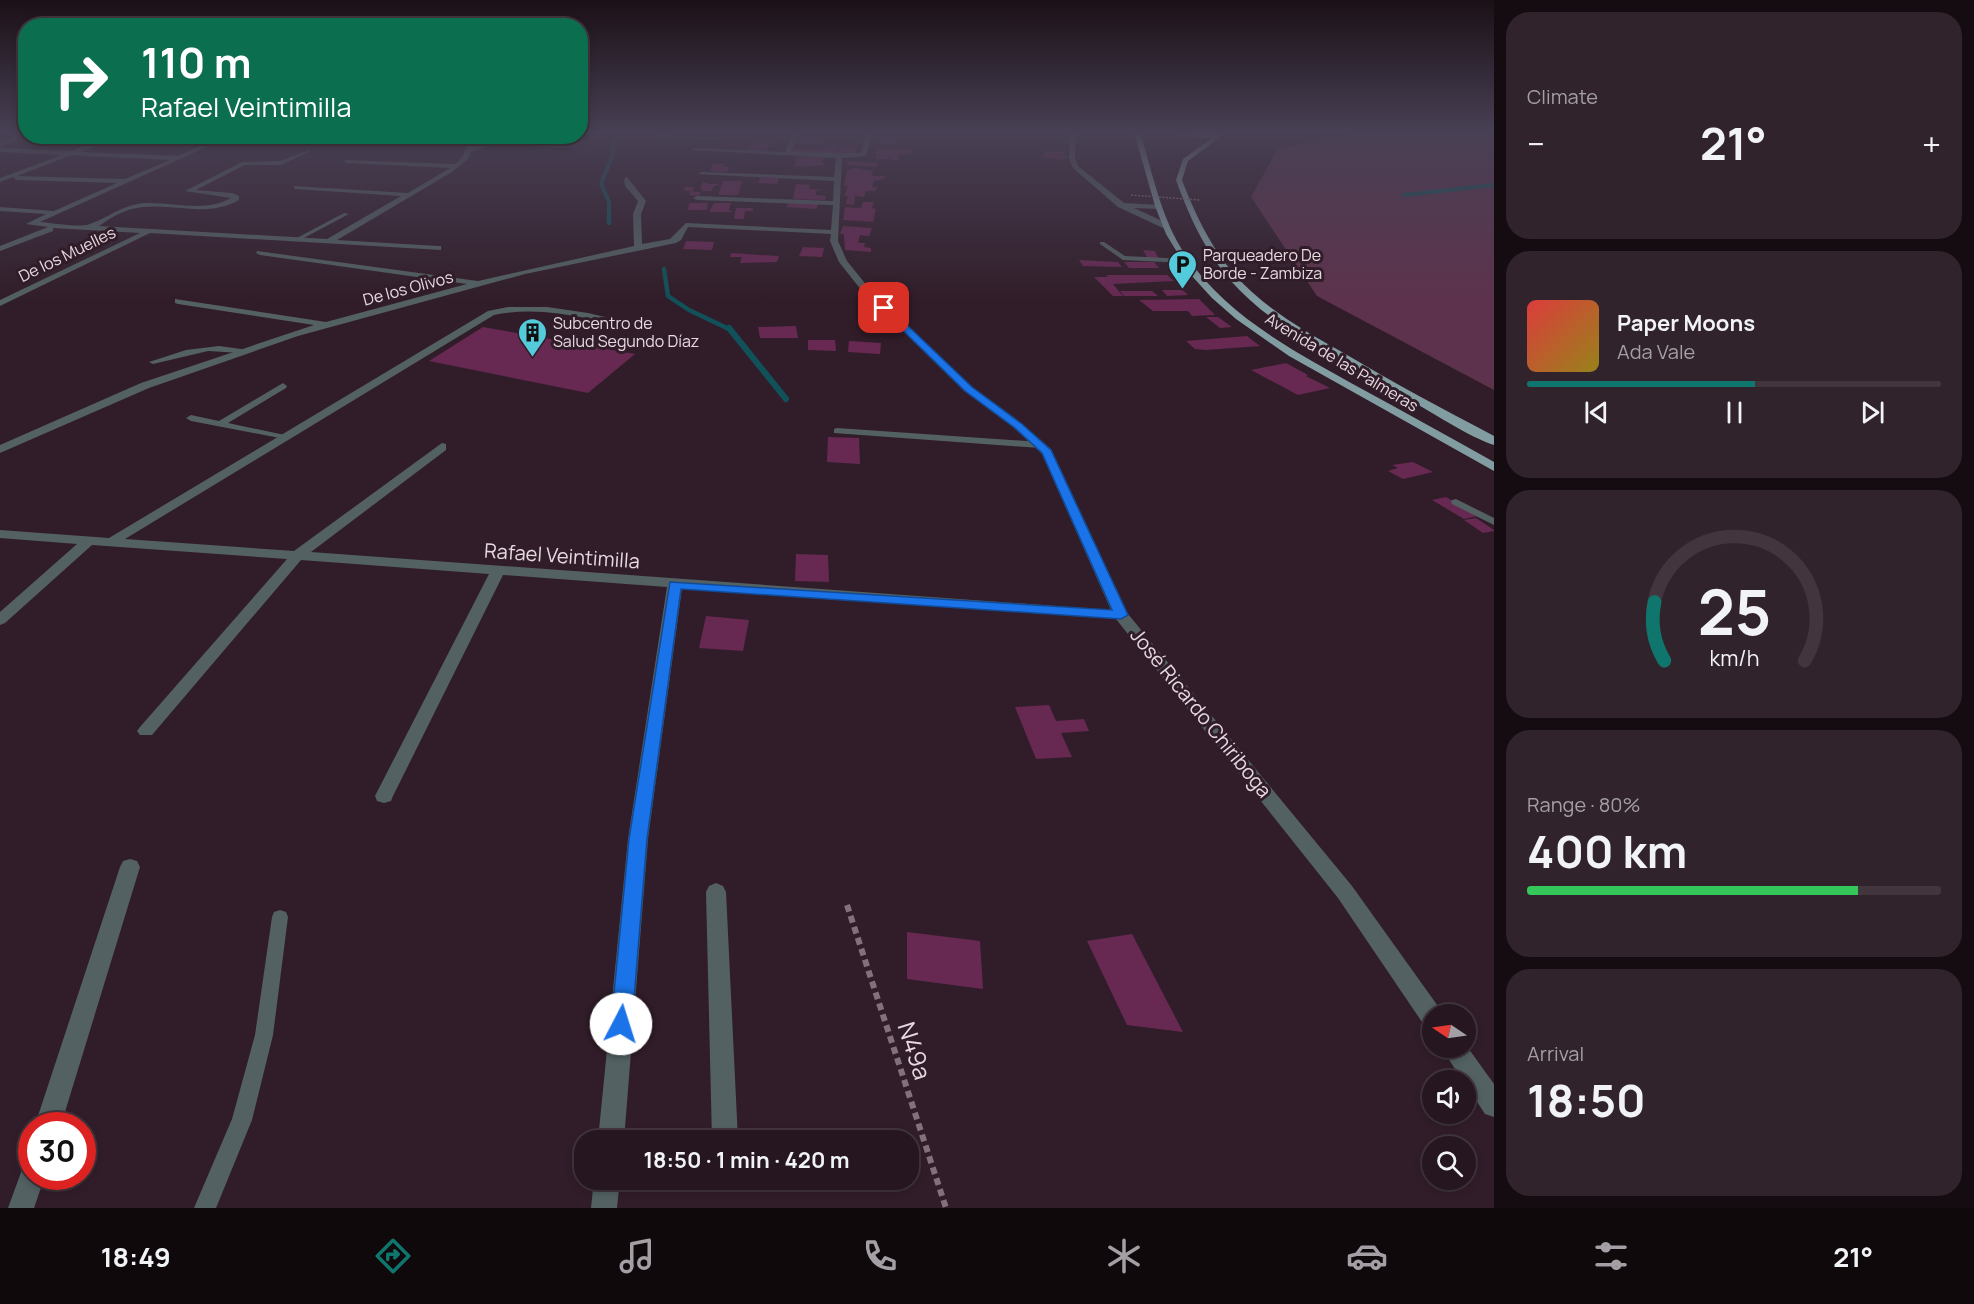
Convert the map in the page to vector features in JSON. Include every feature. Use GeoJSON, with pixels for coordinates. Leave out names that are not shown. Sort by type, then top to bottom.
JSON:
{"type":"FeatureCollection","features":[{"type":"Feature","properties":{"kind":"main road","name":"Avenida de las Palmeras"},"geometry":{"type":"LineString","coordinates":[[1154,188],[1166,226],[1186,261],[1218,298],[1254,327],[1323,372],[1494,467]]}},
{"type":"Feature","properties":{"kind":"main road","name":"Avenida de las Palmeras"},"geometry":{"type":"LineString","coordinates":[[1183,188],[1203,236],[1223,267],[1245,291],[1283,322],[1385,383],[1494,441]]}},
{"type":"Feature","properties":{"kind":"street"},"geometry":{"type":"LineString","coordinates":[[113,188],[30,224],[438,248]]}},
{"type":"Feature","properties":{"kind":"street"},"geometry":{"type":"LineString","coordinates":[[88,228],[134,207],[203,208],[231,202],[236,198],[232,195],[188,191],[193,188]]}},
{"type":"Feature","properties":{"kind":"street"},"geometry":{"type":"LineString","coordinates":[[315,188],[411,195]]}},
{"type":"Feature","properties":{"kind":"street"},"geometry":{"type":"LineString","coordinates":[[329,241],[421,188]]}},
{"type":"Feature","properties":{"kind":"street"},"geometry":{"type":"LineString","coordinates":[[630,188],[642,201],[637,214],[638,248]]}},
{"type":"Feature","properties":{"kind":"street","name":"José Ricardo Chiriboga"},"geometry":{"type":"LineString","coordinates":[[836,188],[834,232],[837,253],[865,289],[968,389],[1047,452],[1121,615],[1345,892],[1423,1004]]}},
{"type":"Feature","properties":{"kind":"street"},"geometry":{"type":"LineString","coordinates":[[1101,188],[1121,205],[1166,226]]}},
{"type":"Feature","properties":{"kind":"street"},"geometry":{"type":"LineString","coordinates":[[697,198],[835,203]]}},
{"type":"Feature","properties":{"kind":"street"},"geometry":{"type":"LineString","coordinates":[[1121,205],[1159,207]]}},
{"type":"Feature","properties":{"kind":"street"},"geometry":{"type":"LineString","coordinates":[[0,209],[57,212]]}},
{"type":"Feature","properties":{"kind":"street","name":"De los Olivos"},"geometry":{"type":"LineString","coordinates":[[0,449],[58,420],[241,351],[483,283],[605,253],[674,241],[678,238],[682,227],[692,224],[834,232]]}},
{"type":"Feature","properties":{"kind":"street"},"geometry":{"type":"LineString","coordinates":[[0,249],[55,227]]}},
{"type":"Feature","properties":{"kind":"street","name":"De los Muelles"},"geometry":{"type":"LineString","coordinates":[[0,303],[148,231]]}},
{"type":"Feature","properties":{"kind":"street"},"geometry":{"type":"LineString","coordinates":[[260,253],[483,283]]}},
{"type":"Feature","properties":{"kind":"street"},"geometry":{"type":"LineString","coordinates":[[178,301],[329,325]]}},
{"type":"Feature","properties":{"kind":"street"},"geometry":{"type":"LineString","coordinates":[[114,540],[491,313],[506,308],[529,307],[646,328]]}},
{"type":"Feature","properties":{"kind":"street"},"geometry":{"type":"LineString","coordinates":[[146,731],[298,555],[442,447]]}},
{"type":"Feature","properties":{"kind":"street","name":"Rafael Veintimilla"},"geometry":{"type":"LineString","coordinates":[[0,534],[114,540],[675,585],[1121,615]]}},
{"type":"Feature","properties":{"kind":"street"},"geometry":{"type":"LineString","coordinates":[[0,620],[90,539]]}},
{"type":"Feature","properties":{"kind":"street"},"geometry":{"type":"LineString","coordinates":[[384,796],[498,571]]}},
{"type":"Feature","properties":{"kind":"street"},"geometry":{"type":"LineString","coordinates":[[612,1130],[638,839],[675,585]]}},
{"type":"Feature","properties":{"kind":"street"},"geometry":{"type":"LineString","coordinates":[[52,1112],[130,867]]}},
{"type":"Feature","properties":{"kind":"street"},"geometry":{"type":"LineString","coordinates":[[716,892],[725,1130]]}},
{"type":"Feature","properties":{"kind":"street"},"geometry":{"type":"LineString","coordinates":[[1461,1058],[1494,1105]]}},
{"type":"Feature","properties":{"kind":"street"},"geometry":{"type":"LineString","coordinates":[[21,1208],[27,1190]]}},
{"type":"Feature","properties":{"kind":"street"},"geometry":{"type":"LineString","coordinates":[[604,1208],[606,1190]]}},
{"type":"Feature","properties":{"kind":"lane"},"geometry":{"type":"LineString","coordinates":[[298,239],[346,214]]}},
{"type":"Feature","properties":{"kind":"lane"},"geometry":{"type":"LineString","coordinates":[[1102,243],[1123,258],[1186,261]]}},
{"type":"Feature","properties":{"kind":"lane"},"geometry":{"type":"LineString","coordinates":[[153,362],[209,349],[230,348],[241,351]]}},
{"type":"Feature","properties":{"kind":"lane"},"geometry":{"type":"LineString","coordinates":[[220,424],[283,386]]}},
{"type":"Feature","properties":{"kind":"lane"},"geometry":{"type":"LineString","coordinates":[[191,418],[282,437]]}},
{"type":"Feature","properties":{"kind":"lane"},"geometry":{"type":"LineString","coordinates":[[837,431],[1040,445]]}},
{"type":"Feature","properties":{"kind":"lane"},"geometry":{"type":"LineString","coordinates":[[1456,502],[1494,522]]}},
{"type":"Feature","properties":{"kind":"lane"},"geometry":{"type":"LineString","coordinates":[[205,1208],[242,1119],[262,1046],[280,917]]}},
{"type":"Feature","properties":{"kind":"path"},"geometry":{"type":"LineString","coordinates":[[1131,195],[1200,200]]}},
{"type":"Feature","properties":{"kind":"path","name":"N49a"},"geometry":{"type":"LineString","coordinates":[[847,905],[946,1208]]}},
{"type":"Feature","properties":{"kind":"shaded area"},"geometry":{"type":"Polygon","coordinates":[[[1256,188],[1494,188],[1494,390],[1317,296],[1251,197],[1256,188]]]}},
{"type":"Feature","properties":{"kind":"building"},"geometry":{"type":"Polygon","coordinates":[[[685,188],[694,188],[693,192],[701,192],[699,196],[689,195],[690,191],[684,191],[685,188]]]}},
{"type":"Feature","properties":{"kind":"building"},"geometry":{"type":"Polygon","coordinates":[[[700,188],[713,188],[711,191],[700,188]]]}},
{"type":"Feature","properties":{"kind":"building"},"geometry":{"type":"Polygon","coordinates":[[[720,188],[740,188],[738,195],[718,195],[720,188]]]}},
{"type":"Feature","properties":{"kind":"building"},"geometry":{"type":"Polygon","coordinates":[[[795,188],[825,190],[816,191],[816,195],[826,196],[825,200],[793,199],[795,188]]]}},
{"type":"Feature","properties":{"kind":"building"},"geometry":{"type":"Polygon","coordinates":[[[847,188],[877,188],[876,191],[866,191],[864,197],[855,196],[854,205],[846,204],[848,196],[844,196],[847,188]]]}},
{"type":"Feature","properties":{"kind":"building"},"geometry":{"type":"Polygon","coordinates":[[[863,202],[874,202],[872,208],[876,209],[873,222],[843,220],[845,207],[861,208],[863,202]]]}},
{"type":"Feature","properties":{"kind":"building"},"geometry":{"type":"Polygon","coordinates":[[[689,203],[708,203],[707,210],[688,210],[689,203]]]}},
{"type":"Feature","properties":{"kind":"building"},"geometry":{"type":"Polygon","coordinates":[[[714,203],[731,203],[729,210],[733,212],[709,212],[714,203]]]}},
{"type":"Feature","properties":{"kind":"building"},"geometry":{"type":"Polygon","coordinates":[[[789,203],[819,204],[816,209],[786,207],[789,203]]]}},
{"type":"Feature","properties":{"kind":"building"},"geometry":{"type":"Polygon","coordinates":[[[736,208],[753,208],[753,211],[745,211],[744,219],[734,219],[736,208]]]}},
{"type":"Feature","properties":{"kind":"building"},"geometry":{"type":"Polygon","coordinates":[[[843,226],[872,228],[869,236],[860,235],[858,243],[865,243],[864,247],[871,248],[871,252],[845,250],[844,234],[840,234],[843,226]]]}},
{"type":"Feature","properties":{"kind":"building"},"geometry":{"type":"Polygon","coordinates":[[[686,241],[714,242],[712,250],[683,249],[686,241]]]}},
{"type":"Feature","properties":{"kind":"building"},"geometry":{"type":"Polygon","coordinates":[[[803,247],[824,248],[822,257],[799,256],[803,247]]]}},
{"type":"Feature","properties":{"kind":"building"},"geometry":{"type":"Polygon","coordinates":[[[1143,250],[1155,251],[1159,259],[1148,259],[1143,250]]]}},
{"type":"Feature","properties":{"kind":"building"},"geometry":{"type":"Polygon","coordinates":[[[731,253],[779,256],[777,262],[740,263],[742,257],[730,257],[731,253]]]}},
{"type":"Feature","properties":{"kind":"building"},"geometry":{"type":"Polygon","coordinates":[[[1079,260],[1118,262],[1122,267],[1083,266],[1079,260]]]}},
{"type":"Feature","properties":{"kind":"building"},"geometry":{"type":"Polygon","coordinates":[[[1124,262],[1154,262],[1159,268],[1129,268],[1124,262]]]}},
{"type":"Feature","properties":{"kind":"building"},"geometry":{"type":"Polygon","coordinates":[[[1106,275],[1167,275],[1174,281],[1113,284],[1123,296],[1113,296],[1094,277],[1108,277],[1106,275]]]}},
{"type":"Feature","properties":{"kind":"building"},"geometry":{"type":"Polygon","coordinates":[[[1162,290],[1183,290],[1188,295],[1167,296],[1162,290]]]}},
{"type":"Feature","properties":{"kind":"building"},"geometry":{"type":"Polygon","coordinates":[[[1120,291],[1152,291],[1158,296],[1124,296],[1120,291]]]}},
{"type":"Feature","properties":{"kind":"building"},"geometry":{"type":"Polygon","coordinates":[[[1199,299],[1215,315],[1192,316],[1188,311],[1153,311],[1139,300],[1199,299]]]}},
{"type":"Feature","properties":{"kind":"building"},"geometry":{"type":"Polygon","coordinates":[[[1206,317],[1218,317],[1232,327],[1220,328],[1206,317]]]}},
{"type":"Feature","properties":{"kind":"building"},"geometry":{"type":"Polygon","coordinates":[[[796,326],[798,338],[760,338],[758,327],[796,326]]]}},
{"type":"Feature","properties":{"kind":"building","name":"Subcentro de Salud Segundo Díaz"},"geometry":{"type":"Polygon","coordinates":[[[483,327],[635,354],[588,393],[429,361],[483,327]]]}},
{"type":"Feature","properties":{"kind":"building"},"geometry":{"type":"Polygon","coordinates":[[[1247,336],[1260,346],[1206,350],[1195,349],[1186,341],[1247,336]]]}},
{"type":"Feature","properties":{"kind":"building"},"geometry":{"type":"Polygon","coordinates":[[[808,340],[835,340],[836,351],[808,350],[808,340]]]}},
{"type":"Feature","properties":{"kind":"building"},"geometry":{"type":"Polygon","coordinates":[[[849,341],[881,343],[880,354],[848,352],[849,341]]]}},
{"type":"Feature","properties":{"kind":"building"},"geometry":{"type":"Polygon","coordinates":[[[1286,363],[1330,388],[1298,395],[1251,370],[1286,363]]]}},
{"type":"Feature","properties":{"kind":"building"},"geometry":{"type":"Polygon","coordinates":[[[828,437],[859,438],[860,464],[827,462],[828,437]]]}},
{"type":"Feature","properties":{"kind":"building"},"geometry":{"type":"Polygon","coordinates":[[[1413,462],[1433,472],[1403,479],[1388,471],[1398,468],[1392,465],[1413,462]]]}},
{"type":"Feature","properties":{"kind":"building"},"geometry":{"type":"Polygon","coordinates":[[[1446,497],[1478,516],[1464,519],[1432,500],[1446,497]]]}},
{"type":"Feature","properties":{"kind":"building"},"geometry":{"type":"Polygon","coordinates":[[[1476,518],[1494,531],[1483,533],[1464,520],[1476,518]]]}},
{"type":"Feature","properties":{"kind":"building"},"geometry":{"type":"Polygon","coordinates":[[[796,554],[828,555],[829,582],[795,581],[796,554]]]}},
{"type":"Feature","properties":{"kind":"building"},"geometry":{"type":"Polygon","coordinates":[[[706,616],[749,620],[743,651],[699,648],[706,616]]]}},
{"type":"Feature","properties":{"kind":"building"},"geometry":{"type":"Polygon","coordinates":[[[1049,705],[1056,721],[1084,719],[1089,731],[1061,733],[1072,757],[1036,759],[1015,707],[1049,705]]]}},
{"type":"Feature","properties":{"kind":"building"},"geometry":{"type":"Polygon","coordinates":[[[907,932],[980,941],[983,989],[907,979],[907,932]]]}},
{"type":"Feature","properties":{"kind":"building"},"geometry":{"type":"Polygon","coordinates":[[[1132,934],[1183,1032],[1127,1025],[1087,941],[1132,934]]]}},
{"type":"Feature","properties":{"kind":"waterway"},"geometry":{"type":"LineString","coordinates":[[603,188],[609,202],[609,223]]}},
{"type":"Feature","properties":{"kind":"waterway"},"geometry":{"type":"LineString","coordinates":[[1404,195],[1464,188]]}},
{"type":"Feature","properties":{"kind":"waterway"},"geometry":{"type":"LineString","coordinates":[[664,269],[668,296],[689,310],[730,330]]}},
{"type":"Feature","properties":{"kind":"waterway"},"geometry":{"type":"LineString","coordinates":[[730,330],[786,399]]}},
{"type":"Feature","properties":{"kind":"place","name":"Parqueadero De Borde - Zambiza"},"geometry":{"type":"Point","coordinates":[1182,290]}},
{"type":"Feature","properties":{"kind":"place","name":"Subcentro de Salud Segundo Díaz"},"geometry":{"type":"Point","coordinates":[532,358]}},
{"type":"Feature","properties":{"kind":"route"},"geometry":{"type":"LineString","coordinates":[[621,1024],[638,839],[675,585],[1121,615],[1047,452],[1018,426],[968,389],[884,308]]}}]}
